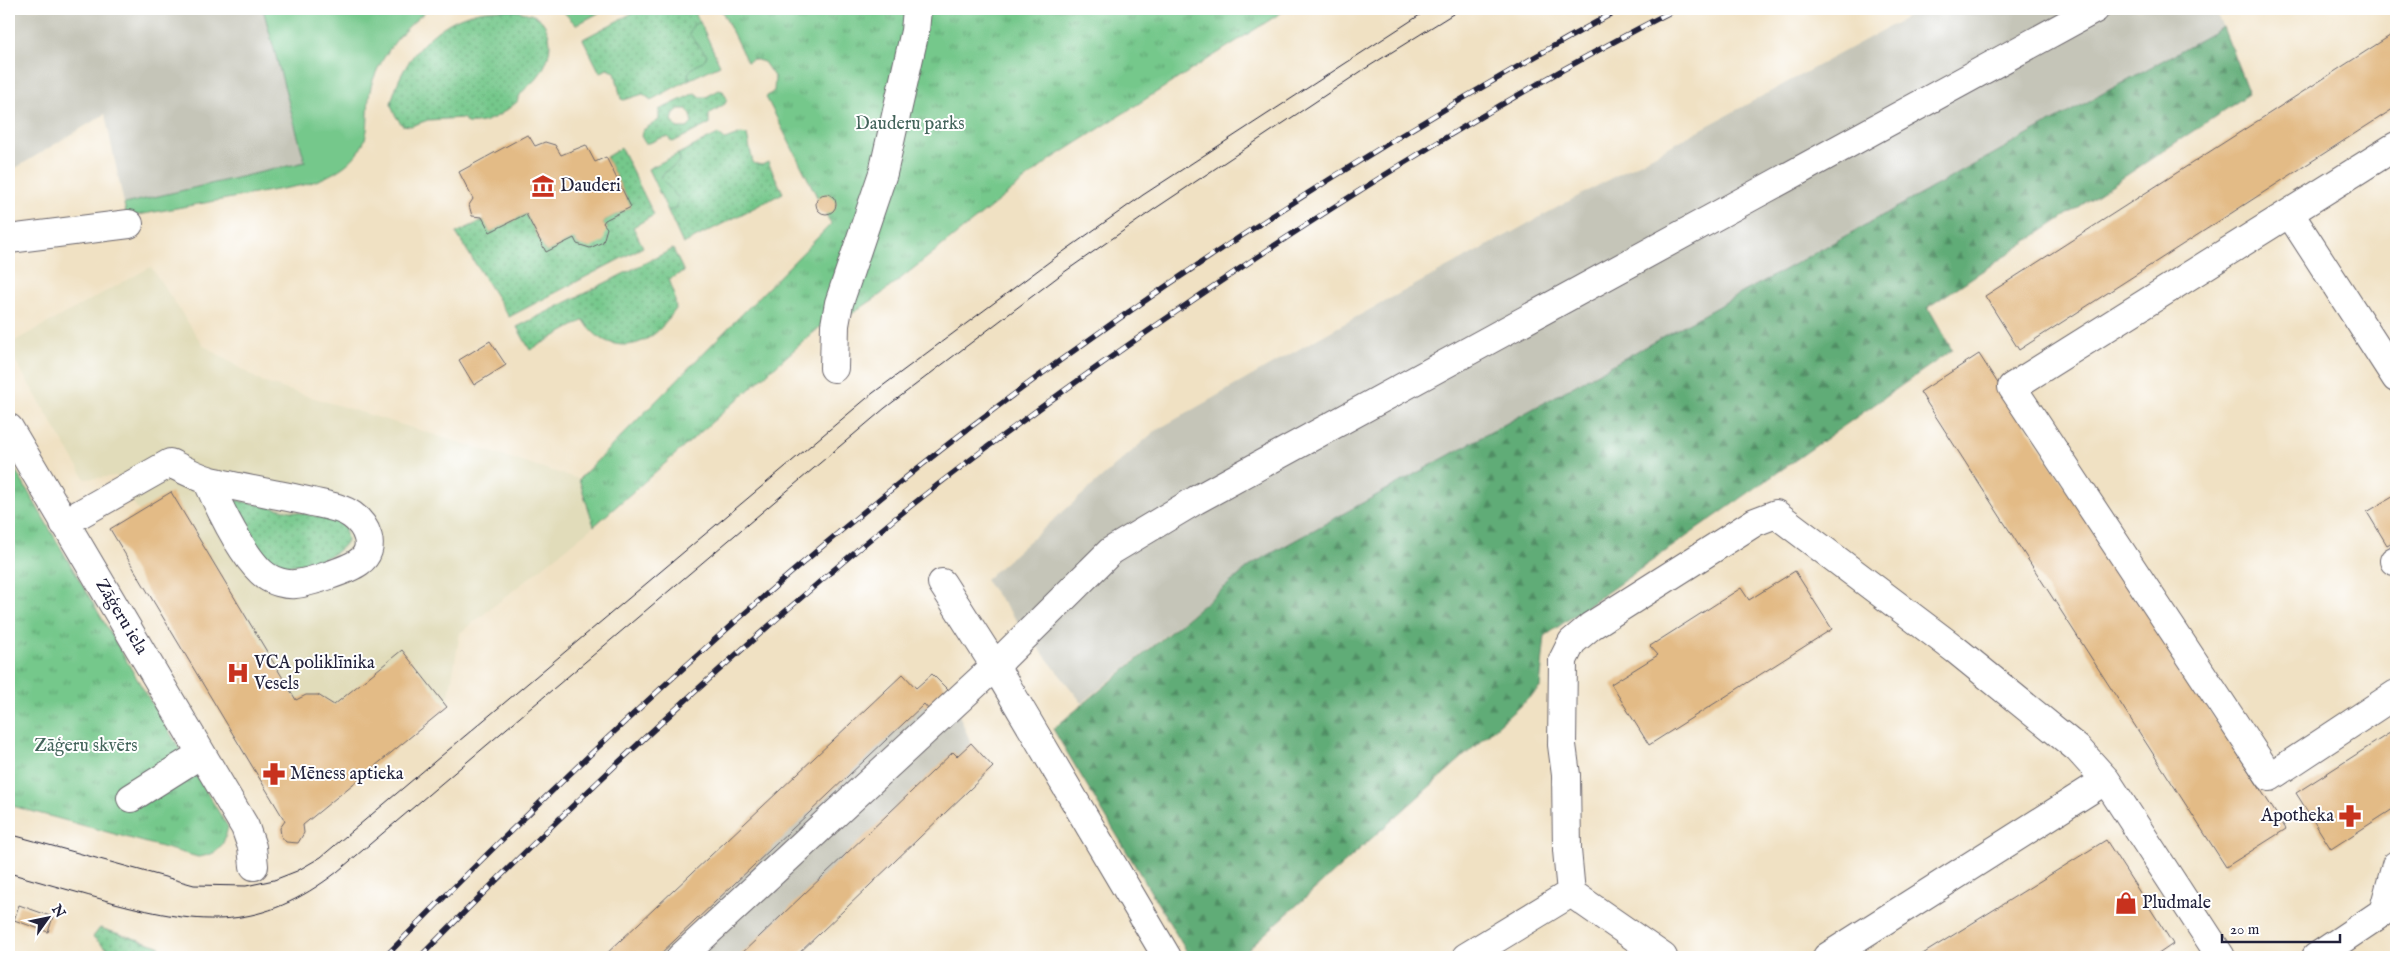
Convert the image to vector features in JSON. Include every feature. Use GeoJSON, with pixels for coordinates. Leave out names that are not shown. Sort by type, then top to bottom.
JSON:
{"type":"FeatureCollection","features":[{"type":"Feature","properties":{"kind":"street"},"geometry":{"type":"LineString","coordinates":[[834,368],[835,325],[839,303],[883,173],[915,31],[917,9]]}},
{"type":"Feature","properties":{"kind":"street"},"geometry":{"type":"LineString","coordinates":[[681,957],[995,666],[1111,551],[1180,510],[2095,9]]}},
{"type":"Feature","properties":{"kind":"street"},"geometry":{"type":"LineString","coordinates":[[2396,146],[2012,387],[2270,776],[2396,694]]}},
{"type":"Feature","properties":{"kind":"street"},"geometry":{"type":"LineString","coordinates":[[2290,214],[2389,350],[2396,378]]}},
{"type":"Feature","properties":{"kind":"street"},"geometry":{"type":"LineString","coordinates":[[9,240],[129,224]]}},
{"type":"Feature","properties":{"kind":"street","name":"Zāģeru iela"},"geometry":{"type":"LineString","coordinates":[[9,428],[245,827],[252,847],[254,866]]}},
{"type":"Feature","properties":{"kind":"street"},"geometry":{"type":"LineString","coordinates":[[64,523],[170,463],[206,480],[280,494],[350,513],[362,523],[367,531],[368,546],[366,554],[360,562],[339,571],[295,584],[280,583],[266,576],[253,564],[217,503],[206,480]]}},
{"type":"Feature","properties":{"kind":"street"},"geometry":{"type":"LineString","coordinates":[[1572,893],[1562,744],[1563,660],[1572,642],[1591,626],[1747,527],[1776,514],[1971,663],[2078,749],[2106,780],[2219,956]]}},
{"type":"Feature","properties":{"kind":"street"},"geometry":{"type":"LineString","coordinates":[[942,583],[995,666],[1166,957]]}},
{"type":"Feature","properties":{"kind":"street"},"geometry":{"type":"LineString","coordinates":[[131,798],[201,754]]}},
{"type":"Feature","properties":{"kind":"street"},"geometry":{"type":"LineString","coordinates":[[1827,957],[2106,780]]}},
{"type":"Feature","properties":{"kind":"street"},"geometry":{"type":"LineString","coordinates":[[2316,957],[2383,912],[2396,865]]}},
{"type":"Feature","properties":{"kind":"street"},"geometry":{"type":"LineString","coordinates":[[1466,957],[1572,893]]}},
{"type":"Feature","properties":{"kind":"street"},"geometry":{"type":"LineString","coordinates":[[1572,893],[1663,957]]}},
{"type":"Feature","properties":{"kind":"shaded area"},"geometry":{"type":"Polygon","coordinates":[[[9,9],[263,9],[305,162],[124,204],[105,114],[9,172],[9,9]]]}},
{"type":"Feature","properties":{"kind":"shaded area"},"geometry":{"type":"Polygon","coordinates":[[[1922,9],[2213,9],[2223,27],[1254,563],[1082,703],[985,580],[1155,431],[1338,327],[1922,9]]]}},
{"type":"Feature","properties":{"kind":"shaded area"},"geometry":{"type":"Polygon","coordinates":[[[151,267],[203,345],[262,382],[579,479],[594,526],[460,633],[447,707],[402,650],[334,705],[318,695],[306,695],[296,700],[171,492],[139,512],[117,476],[85,479],[9,350],[9,344],[151,267]]]}},
{"type":"Feature","properties":{"kind":"shaded area"},"geometry":{"type":"Polygon","coordinates":[[[903,674],[916,688],[932,674],[949,691],[971,743],[993,767],[795,957],[603,957],[903,674]]]}},
{"type":"Feature","properties":{"kind":"green space"},"geometry":{"type":"Polygon","coordinates":[[[263,9],[429,9],[396,40],[383,59],[371,86],[367,130],[364,141],[359,151],[344,166],[325,177],[304,185],[127,217],[124,204],[305,162],[263,9]]]}},
{"type":"Feature","properties":{"kind":"green space"},"geometry":{"type":"Polygon","coordinates":[[[561,9],[606,9],[576,25],[561,9]]]}},
{"type":"Feature","properties":{"kind":"green space"},"geometry":{"type":"Polygon","coordinates":[[[640,9],[693,9],[700,22],[697,23],[700,45],[707,55],[704,61],[688,74],[690,79],[651,100],[643,94],[624,100],[621,99],[615,72],[607,69],[600,73],[583,39],[640,9]]]}},
{"type":"Feature","properties":{"kind":"green space","name":"Dauderu parks"},"geometry":{"type":"Polygon","coordinates":[[[721,9],[1287,9],[1050,160],[880,295],[835,325],[821,326],[594,526],[579,479],[831,224],[766,97],[774,91],[775,78],[764,62],[753,59],[747,62],[721,9]]]}},
{"type":"Feature","properties":{"kind":"green space"},"geometry":{"type":"Polygon","coordinates":[[[511,10],[527,13],[541,20],[550,40],[549,55],[543,69],[536,79],[523,91],[517,102],[500,114],[481,122],[467,123],[463,118],[428,120],[411,126],[402,125],[395,115],[391,101],[406,66],[422,45],[442,28],[465,16],[482,11],[511,10]]]}},
{"type":"Feature","properties":{"kind":"green space"},"geometry":{"type":"Polygon","coordinates":[[[700,22],[720,65],[690,79],[688,74],[692,68],[703,61],[707,55],[689,34],[693,25],[700,22]]]}},
{"type":"Feature","properties":{"kind":"green space"},"geometry":{"type":"Polygon","coordinates":[[[2223,27],[2249,94],[1928,307],[1952,350],[1545,636],[1540,688],[1239,957],[1190,957],[1053,729],[1254,563],[2223,27]]]}},
{"type":"Feature","properties":{"kind":"green space"},"geometry":{"type":"Polygon","coordinates":[[[719,90],[723,91],[727,99],[725,104],[709,114],[709,124],[673,142],[667,137],[645,143],[641,136],[643,130],[659,120],[659,110],[695,93],[700,97],[706,97],[719,90]],[[679,109],[674,113],[672,120],[677,128],[687,128],[692,123],[691,114],[686,109],[679,109]]]}},
{"type":"Feature","properties":{"kind":"green space"},"geometry":{"type":"Polygon","coordinates":[[[718,134],[725,140],[741,134],[747,135],[753,163],[762,165],[768,162],[783,193],[683,244],[668,211],[675,208],[661,178],[680,159],[678,154],[718,134]]]}},
{"type":"Feature","properties":{"kind":"green space"},"geometry":{"type":"Polygon","coordinates":[[[621,148],[654,215],[633,227],[643,247],[509,317],[456,233],[484,220],[490,232],[526,214],[546,252],[574,238],[577,244],[590,247],[607,228],[603,223],[605,220],[631,207],[606,157],[621,148]]]}},
{"type":"Feature","properties":{"kind":"green space"},"geometry":{"type":"Polygon","coordinates":[[[678,154],[680,159],[676,165],[665,172],[661,178],[679,199],[675,208],[668,211],[648,169],[678,154]]]}},
{"type":"Feature","properties":{"kind":"green space"},"geometry":{"type":"Polygon","coordinates":[[[673,249],[684,272],[669,279],[674,293],[676,309],[661,328],[650,337],[641,342],[631,344],[613,343],[596,335],[584,320],[530,350],[517,327],[673,249]]]}},
{"type":"Feature","properties":{"kind":"green space","name":"Zāģeru skvērs"},"geometry":{"type":"Polygon","coordinates":[[[9,459],[143,689],[228,827],[222,844],[211,854],[198,857],[9,805],[9,459]]]}},
{"type":"Feature","properties":{"kind":"green space"},"geometry":{"type":"Polygon","coordinates":[[[230,499],[336,520],[345,528],[347,540],[334,554],[323,559],[298,565],[266,562],[227,500],[230,499]]]}},
{"type":"Feature","properties":{"kind":"green space"},"geometry":{"type":"Polygon","coordinates":[[[100,928],[159,946],[162,957],[117,957],[93,937],[100,928]]]}},
{"type":"Feature","properties":{"kind":"building"},"geometry":{"type":"Polygon","coordinates":[[[2396,32],[2396,107],[2019,350],[1985,296],[2396,32]]]}},
{"type":"Feature","properties":{"kind":"building","name":"Dauderi"},"geometry":{"type":"Polygon","coordinates":[[[527,135],[535,146],[545,142],[555,145],[561,155],[586,145],[595,162],[606,157],[631,207],[605,220],[603,223],[607,228],[603,242],[590,248],[577,244],[574,238],[546,252],[526,214],[490,232],[482,217],[472,216],[469,205],[473,199],[459,172],[527,135]]]}},
{"type":"Feature","properties":{"kind":"building"},"geometry":{"type":"Polygon","coordinates":[[[826,194],[833,197],[836,204],[833,211],[826,214],[819,211],[816,204],[819,197],[826,194]]]}},
{"type":"Feature","properties":{"kind":"building"},"geometry":{"type":"Polygon","coordinates":[[[490,341],[506,365],[474,385],[459,360],[490,341]]]}},
{"type":"Feature","properties":{"kind":"building"},"geometry":{"type":"Polygon","coordinates":[[[1979,354],[2286,829],[2226,867],[1920,392],[1979,354]]]}},
{"type":"Feature","properties":{"kind":"building","name":"VCA poliklīnika Vesels"},"geometry":{"type":"Polygon","coordinates":[[[171,492],[296,700],[306,695],[318,695],[334,705],[402,650],[447,707],[303,825],[304,833],[298,843],[286,842],[281,836],[280,828],[285,821],[110,529],[171,492]]]}},
{"type":"Feature","properties":{"kind":"building"},"geometry":{"type":"Polygon","coordinates":[[[2396,495],[2396,540],[2387,545],[2367,512],[2396,495]]]}},
{"type":"Feature","properties":{"kind":"building"},"geometry":{"type":"Polygon","coordinates":[[[1795,571],[1832,629],[1649,745],[1611,684],[1658,655],[1650,646],[1741,588],[1749,600],[1795,571]]]}},
{"type":"Feature","properties":{"kind":"building"},"geometry":{"type":"Polygon","coordinates":[[[903,674],[916,688],[932,674],[949,691],[929,710],[924,704],[657,957],[603,957],[903,674]]]}},
{"type":"Feature","properties":{"kind":"building"},"geometry":{"type":"Polygon","coordinates":[[[2396,729],[2396,807],[2331,849],[2296,793],[2396,729]]]}},
{"type":"Feature","properties":{"kind":"building"},"geometry":{"type":"Polygon","coordinates":[[[971,743],[993,767],[795,957],[738,957],[953,752],[957,756],[971,743]]]}},
{"type":"Feature","properties":{"kind":"building"},"geometry":{"type":"Polygon","coordinates":[[[2106,840],[2173,944],[2154,957],[1918,957],[2106,840]]]}},
{"type":"Feature","properties":{"kind":"building"},"geometry":{"type":"Polygon","coordinates":[[[19,905],[53,917],[48,932],[14,920],[19,905]]]}},
{"type":"Feature","properties":{"kind":"tram line"},"geometry":{"type":"LineString","coordinates":[[9,834],[194,885],[246,886],[274,880],[297,871],[321,857],[873,393],[1053,259],[1143,195],[1429,9]]}},
{"type":"Feature","properties":{"kind":"tram line"},"geometry":{"type":"LineString","coordinates":[[9,873],[147,911],[204,919],[231,918],[257,914],[283,905],[309,891],[337,872],[885,408],[1063,273],[1153,210],[1363,70],[1461,9]]}},
{"type":"Feature","properties":{"kind":"railway"},"geometry":{"type":"LineString","coordinates":[[385,957],[525,817],[670,680],[819,549],[973,425],[1050,367],[1208,258],[1289,205],[1453,104],[1620,9]]}},
{"type":"Feature","properties":{"kind":"railway"},"geometry":{"type":"LineString","coordinates":[[420,957],[534,843],[710,678],[892,521],[988,446],[1154,327],[1345,200],[1475,120],[1676,9]]}},
{"type":"Feature","properties":{"kind":"place","name":"Dauderi"},"geometry":{"type":"Point","coordinates":[543,186]}},
{"type":"Feature","properties":{"kind":"place","name":"VCA poliklīnika Vesels"},"geometry":{"type":"Point","coordinates":[238,673]}},
{"type":"Feature","properties":{"kind":"place","name":"Mēness aptieka"},"geometry":{"type":"Point","coordinates":[274,774]}},
{"type":"Feature","properties":{"kind":"place","name":"Apotheka"},"geometry":{"type":"Point","coordinates":[2350,816]}},
{"type":"Feature","properties":{"kind":"place","name":"Pludmale"},"geometry":{"type":"Point","coordinates":[2126,903]}}]}
